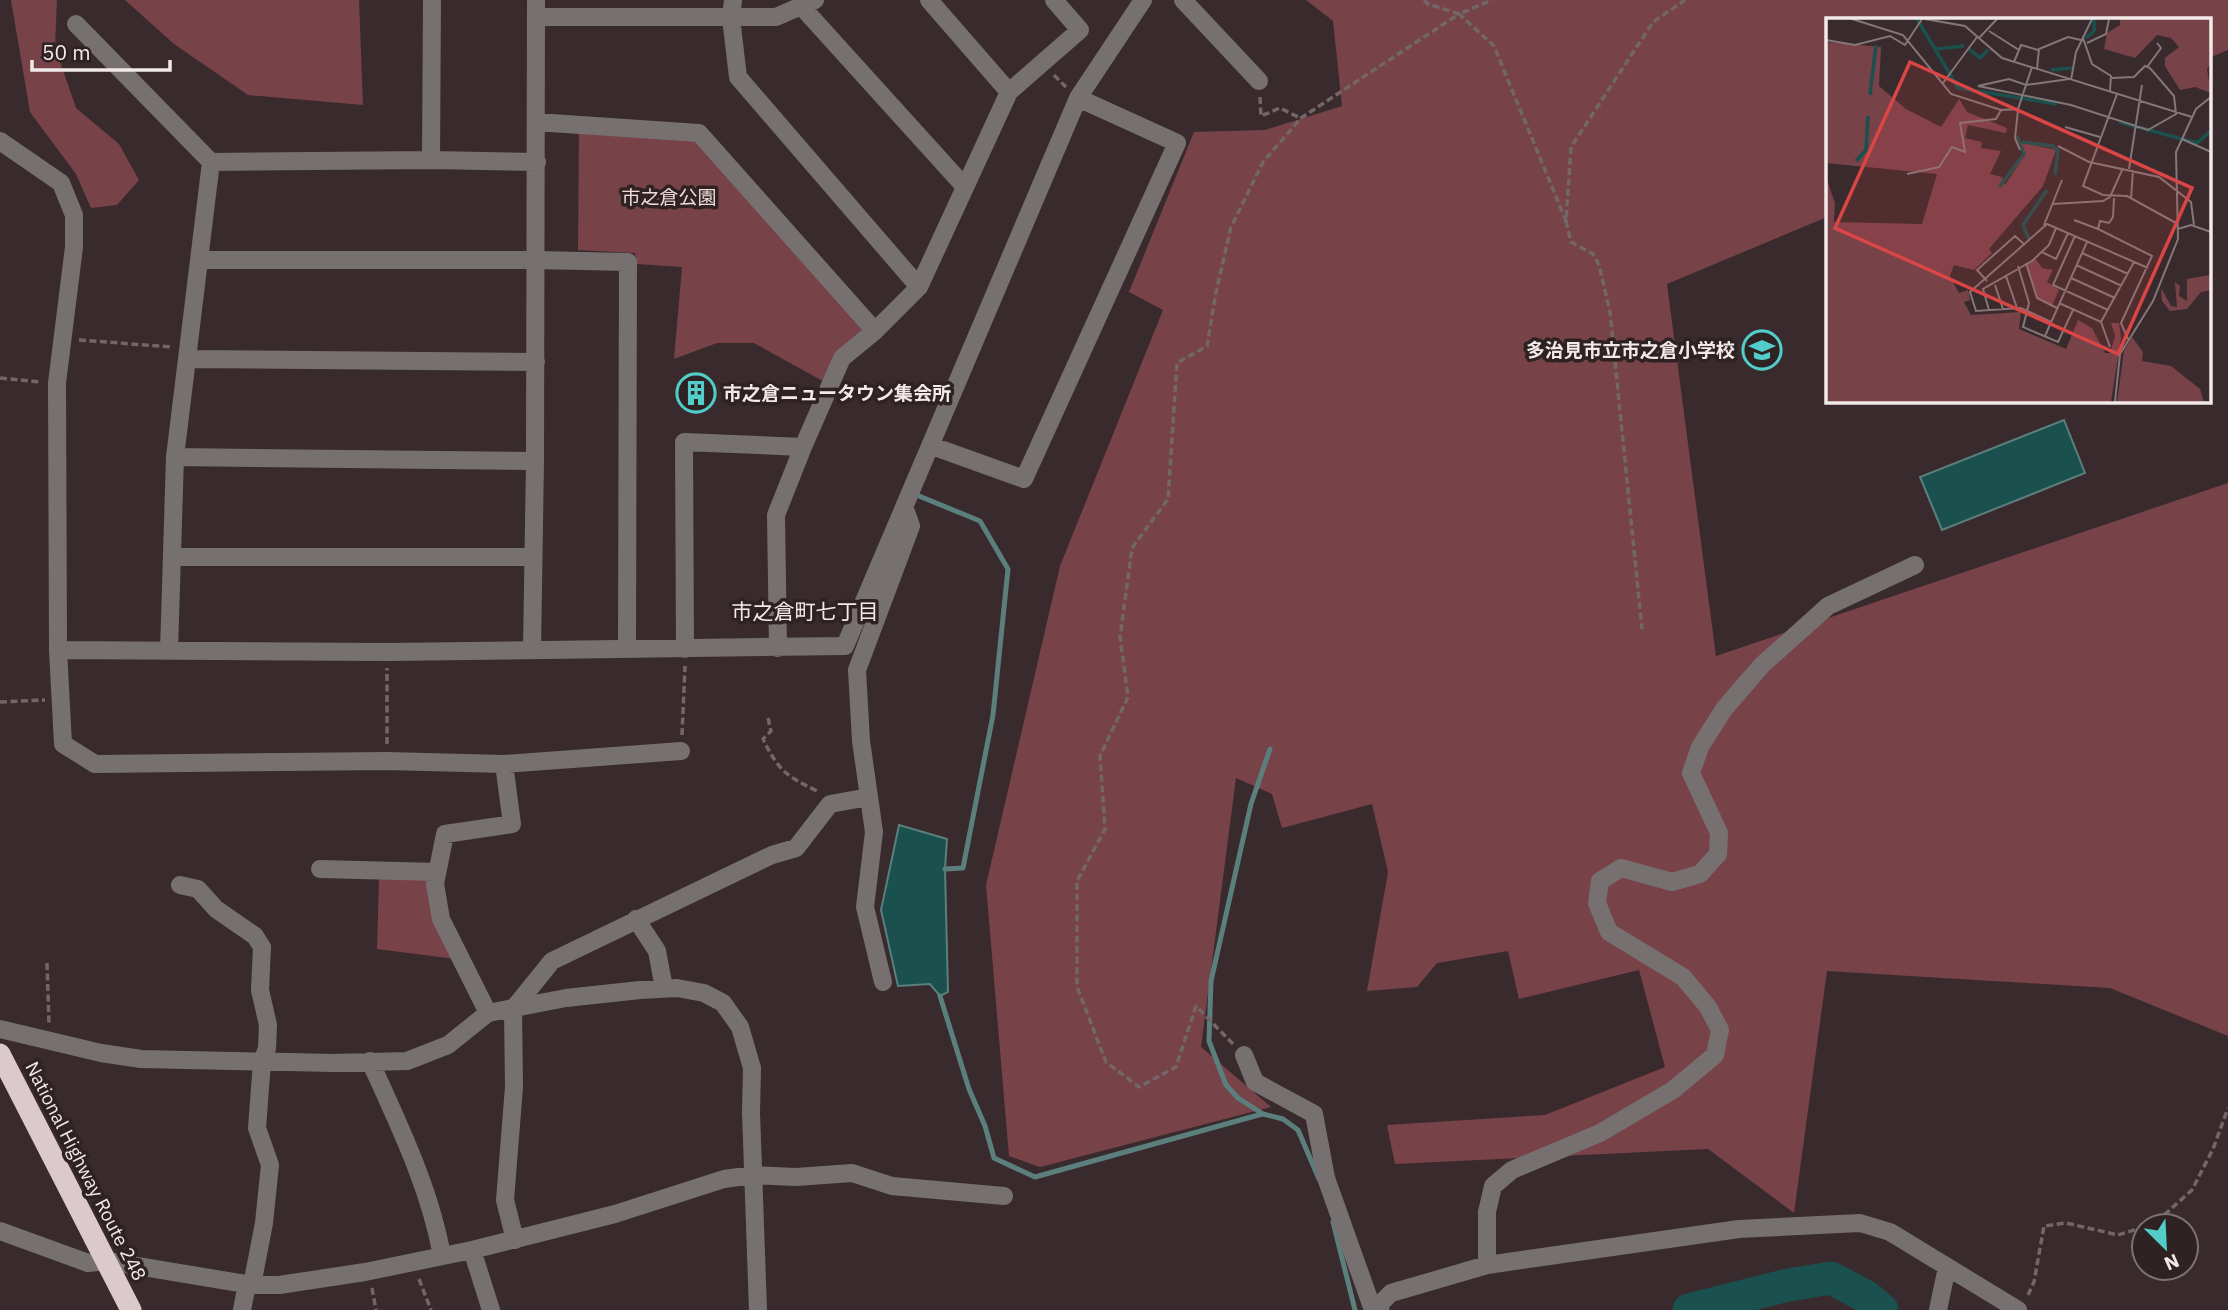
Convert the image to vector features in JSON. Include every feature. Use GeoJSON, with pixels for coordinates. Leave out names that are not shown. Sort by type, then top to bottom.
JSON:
{"type":"FeatureCollection","features":[{"type":"Feature","properties":{"kind":"highway","name":"National Highway Route 248"},"geometry":{"type":"LineString","coordinates":[[0,1054],[131,1310]]}},
{"type":"Feature","properties":{"kind":"street"},"geometry":{"type":"LineString","coordinates":[[431,160],[432,0]]}},
{"type":"Feature","properties":{"kind":"street"},"geometry":{"type":"LineString","coordinates":[[929,0],[1009,92]]}},
{"type":"Feature","properties":{"kind":"street"},"geometry":{"type":"LineString","coordinates":[[778,648],[776,515],[803,447],[842,358],[875,331],[919,287],[1009,92],[1080,30],[1054,0]]}},
{"type":"Feature","properties":{"kind":"street"},"geometry":{"type":"LineString","coordinates":[[58,650],[387,652],[845,646],[1078,98],[1143,0]]}},
{"type":"Feature","properties":{"kind":"street"},"geometry":{"type":"LineString","coordinates":[[1183,0],[1259,80]]}},
{"type":"Feature","properties":{"kind":"street"},"geometry":{"type":"LineString","coordinates":[[532,650],[536,461],[536,8],[732,9],[776,18],[809,4],[965,187]]}},
{"type":"Feature","properties":{"kind":"street"},"geometry":{"type":"LineString","coordinates":[[732,9],[737,78],[919,287]]}},
{"type":"Feature","properties":{"kind":"street"},"geometry":{"type":"LineString","coordinates":[[76,24],[211,162],[537,162]]}},
{"type":"Feature","properties":{"kind":"street"},"geometry":{"type":"LineString","coordinates":[[932,446],[1024,479],[1177,143],[1078,98]]}},
{"type":"Feature","properties":{"kind":"street"},"geometry":{"type":"LineString","coordinates":[[536,122],[699,133],[875,331]]}},
{"type":"Feature","properties":{"kind":"street"},"geometry":{"type":"LineString","coordinates":[[0,141],[61,183],[74,215],[74,247],[57,383],[58,650],[63,744],[95,764],[387,761],[504,764],[681,751]]}},
{"type":"Feature","properties":{"kind":"street"},"geometry":{"type":"LineString","coordinates":[[169,651],[175,457],[211,162]]}},
{"type":"Feature","properties":{"kind":"street"},"geometry":{"type":"LineString","coordinates":[[200,260],[628,262],[627,649]]}},
{"type":"Feature","properties":{"kind":"street"},"geometry":{"type":"LineString","coordinates":[[188,354],[536,362]]}},
{"type":"Feature","properties":{"kind":"street"},"geometry":{"type":"LineString","coordinates":[[685,649],[684,442],[803,447]]}},
{"type":"Feature","properties":{"kind":"street"},"geometry":{"type":"LineString","coordinates":[[175,457],[536,461]]}},
{"type":"Feature","properties":{"kind":"street"},"geometry":{"type":"LineString","coordinates":[[883,982],[865,907],[874,832],[861,741],[857,670],[911,526],[905,509]]}},
{"type":"Feature","properties":{"kind":"street"},"geometry":{"type":"LineString","coordinates":[[173,557],[533,557]]}},
{"type":"Feature","properties":{"kind":"street"},"geometry":{"type":"LineString","coordinates":[[1487,1265],[1488,1212],[1493,1185],[1512,1170],[1600,1133],[1674,1090],[1715,1055],[1720,1030],[1708,1007],[1683,977],[1609,932],[1597,902],[1600,881],[1621,868],[1672,882],[1700,874],[1718,854],[1719,833],[1691,773],[1700,747],[1724,709],[1762,665],[1828,606],[1915,565]]}},
{"type":"Feature","properties":{"kind":"street"},"geometry":{"type":"LineString","coordinates":[[488,1013],[441,919],[435,884],[445,834],[512,824],[504,764]]}},
{"type":"Feature","properties":{"kind":"street"},"geometry":{"type":"LineString","coordinates":[[515,1240],[505,1200],[514,1087],[513,1009],[552,961],[772,855],[796,848],[830,804],[869,797]]}},
{"type":"Feature","properties":{"kind":"street"},"geometry":{"type":"LineString","coordinates":[[320,869],[437,872]]}},
{"type":"Feature","properties":{"kind":"street"},"geometry":{"type":"LineString","coordinates":[[180,886],[198,889],[216,909],[256,936],[262,947],[260,990],[268,1025],[257,1128],[270,1165],[264,1223],[242,1310]]}},
{"type":"Feature","properties":{"kind":"street"},"geometry":{"type":"LineString","coordinates":[[636,919],[657,951],[664,988]]}},
{"type":"Feature","properties":{"kind":"street"},"geometry":{"type":"LineString","coordinates":[[0,1029],[101,1054],[141,1059],[333,1063],[407,1061],[448,1045],[488,1013],[566,999],[664,988],[704,993],[723,1003],[740,1027],[752,1068],[758,1310]]}},
{"type":"Feature","properties":{"kind":"street"},"geometry":{"type":"LineString","coordinates":[[1244,1055],[1255,1082],[1314,1114],[1326,1178],[1373,1310]]}},
{"type":"Feature","properties":{"kind":"street"},"geometry":{"type":"LineString","coordinates":[[370,1061],[437,1227],[442,1256]]}},
{"type":"Feature","properties":{"kind":"street"},"geometry":{"type":"LineString","coordinates":[[0,1231],[88,1263],[107,1261],[250,1284],[279,1285],[472,1250],[615,1214],[724,1179],[753,1175],[796,1177],[852,1173],[892,1185],[1004,1196]]}},
{"type":"Feature","properties":{"kind":"street"},"geometry":{"type":"LineString","coordinates":[[1380,1310],[1381,1303],[1391,1293],[1487,1265],[1739,1229],[1831,1223],[1860,1223],[1890,1232],[1947,1267],[2022,1305]]}},
{"type":"Feature","properties":{"kind":"street"},"geometry":{"type":"LineString","coordinates":[[472,1250],[491,1310]]}},
{"type":"Feature","properties":{"kind":"street"},"geometry":{"type":"LineString","coordinates":[[1938,1310],[1947,1267]]}},
{"type":"Feature","properties":{"kind":"path"},"geometry":{"type":"LineString","coordinates":[[1424,0],[1459,13],[1494,46],[1566,221],[1571,242],[1593,254],[1599,265],[1610,312],[1642,629]]}},
{"type":"Feature","properties":{"kind":"path"},"geometry":{"type":"LineString","coordinates":[[1244,1055],[1196,1006],[1176,1067],[1139,1087],[1106,1062],[1077,987],[1077,881],[1105,830],[1100,756],[1128,696],[1120,637],[1132,548],[1168,499],[1177,363],[1208,346],[1216,292],[1231,227],[1263,162],[1301,118],[1459,13],[1492,0]]}},
{"type":"Feature","properties":{"kind":"path"},"geometry":{"type":"LineString","coordinates":[[1566,221],[1570,147],[1653,22],[1685,0]]}},
{"type":"Feature","properties":{"kind":"path"},"geometry":{"type":"LineString","coordinates":[[1042,63],[1078,98]]}},
{"type":"Feature","properties":{"kind":"path"},"geometry":{"type":"LineString","coordinates":[[1261,116],[1280,108],[1301,118]]}},
{"type":"Feature","properties":{"kind":"path"},"geometry":{"type":"LineString","coordinates":[[62,339],[188,354]]}},
{"type":"Feature","properties":{"kind":"path"},"geometry":{"type":"LineString","coordinates":[[0,378],[57,383]]}},
{"type":"Feature","properties":{"kind":"path"},"geometry":{"type":"LineString","coordinates":[[681,751],[685,649]]}},
{"type":"Feature","properties":{"kind":"path"},"geometry":{"type":"LineString","coordinates":[[387,652],[387,761]]}},
{"type":"Feature","properties":{"kind":"path"},"geometry":{"type":"LineString","coordinates":[[0,702],[61,699]]}},
{"type":"Feature","properties":{"kind":"path"},"geometry":{"type":"LineString","coordinates":[[768,718],[771,732],[763,739],[775,763],[793,779],[826,796],[830,804]]}},
{"type":"Feature","properties":{"kind":"path"},"geometry":{"type":"LineString","coordinates":[[47,963],[50,1040]]}},
{"type":"Feature","properties":{"kind":"path"},"geometry":{"type":"LineString","coordinates":[[2168,1212],[2192,1191],[2213,1149],[2228,1108]]}},
{"type":"Feature","properties":{"kind":"path"},"geometry":{"type":"LineString","coordinates":[[2022,1305],[2034,1282],[2044,1226],[2066,1223],[2118,1235],[2130,1231]]}},
{"type":"Feature","properties":{"kind":"path"},"geometry":{"type":"LineString","coordinates":[[412,1262],[432,1310]]}},
{"type":"Feature","properties":{"kind":"green space"},"geometry":{"type":"Polygon","coordinates":[[[11,0],[57,0],[55,47],[76,108],[119,144],[139,180],[117,205],[91,208],[76,174],[30,112],[11,0]]]}},
{"type":"Feature","properties":{"kind":"green space"},"geometry":{"type":"Polygon","coordinates":[[[125,0],[359,0],[363,105],[248,95],[174,44],[125,0]]]}},
{"type":"Feature","properties":{"kind":"green space"},"geometry":{"type":"Polygon","coordinates":[[[1306,0],[2228,0],[2228,50],[2210,58],[2210,18],[1826,18],[1826,217],[1667,284],[1716,656],[2228,483],[2228,1036],[2110,988],[1827,971],[1794,1213],[1708,1149],[1395,1164],[1387,1125],[1545,1115],[1665,1067],[1639,970],[1519,999],[1508,951],[1437,963],[1417,987],[1367,991],[1388,872],[1372,804],[1282,828],[1272,794],[1236,778],[1201,1047],[1271,1107],[1040,1167],[1009,1156],[986,885],[1060,566],[1163,310],[1129,292],[1194,132],[1265,130],[1342,106],[1333,21],[1306,0]]]}},
{"type":"Feature","properties":{"kind":"green space","name":"市之倉公園"},"geometry":{"type":"Polygon","coordinates":[[[579,125],[699,133],[875,331],[830,385],[754,343],[717,343],[674,359],[682,267],[637,264],[635,253],[578,250],[579,125]]]}},
{"type":"Feature","properties":{"kind":"green space"},"geometry":{"type":"Polygon","coordinates":[[[429,877],[455,959],[377,949],[379,878],[429,877]]]}},
{"type":"Feature","properties":{"kind":"water"},"geometry":{"type":"Polygon","coordinates":[[[2064,420],[2085,473],[1942,530],[1920,477],[2064,420]]]}},
{"type":"Feature","properties":{"kind":"water"},"geometry":{"type":"Polygon","coordinates":[[[899,825],[947,839],[945,869],[948,992],[940,996],[930,984],[898,986],[881,910],[899,825]]]}},
{"type":"Feature","properties":{"kind":"waterway"},"geometry":{"type":"LineString","coordinates":[[919,496],[980,521],[1008,569],[993,715],[963,868],[945,869]]}},
{"type":"Feature","properties":{"kind":"waterway"},"geometry":{"type":"LineString","coordinates":[[1270,749],[1251,804],[1211,981],[1209,1041],[1226,1085],[1238,1098],[1263,1114],[1283,1119],[1298,1130],[1319,1179]]}},
{"type":"Feature","properties":{"kind":"waterway"},"geometry":{"type":"LineString","coordinates":[[940,996],[994,1158],[1035,1177],[1262,1114]]}},
{"type":"Feature","properties":{"kind":"waterway"},"geometry":{"type":"LineString","coordinates":[[1333,1222],[1355,1310]]}},
{"type":"Feature","properties":{"kind":"waterway"},"geometry":{"type":"LineString","coordinates":[[1689,1310],[1788,1285],[1831,1278],[1867,1297],[1882,1310]]}},
{"type":"Feature","properties":{"kind":"place","name":"多治見市立市之倉小学校"},"geometry":{"type":"Point","coordinates":[1762,350]}},
{"type":"Feature","properties":{"kind":"place","name":"市之倉ニュータウン集会所"},"geometry":{"type":"Point","coordinates":[696,393]}},
{"type":"Feature","properties":{"kind":"district","name":"市之倉町七丁目"},"geometry":{"type":"Point","coordinates":[805,612]}}]}
